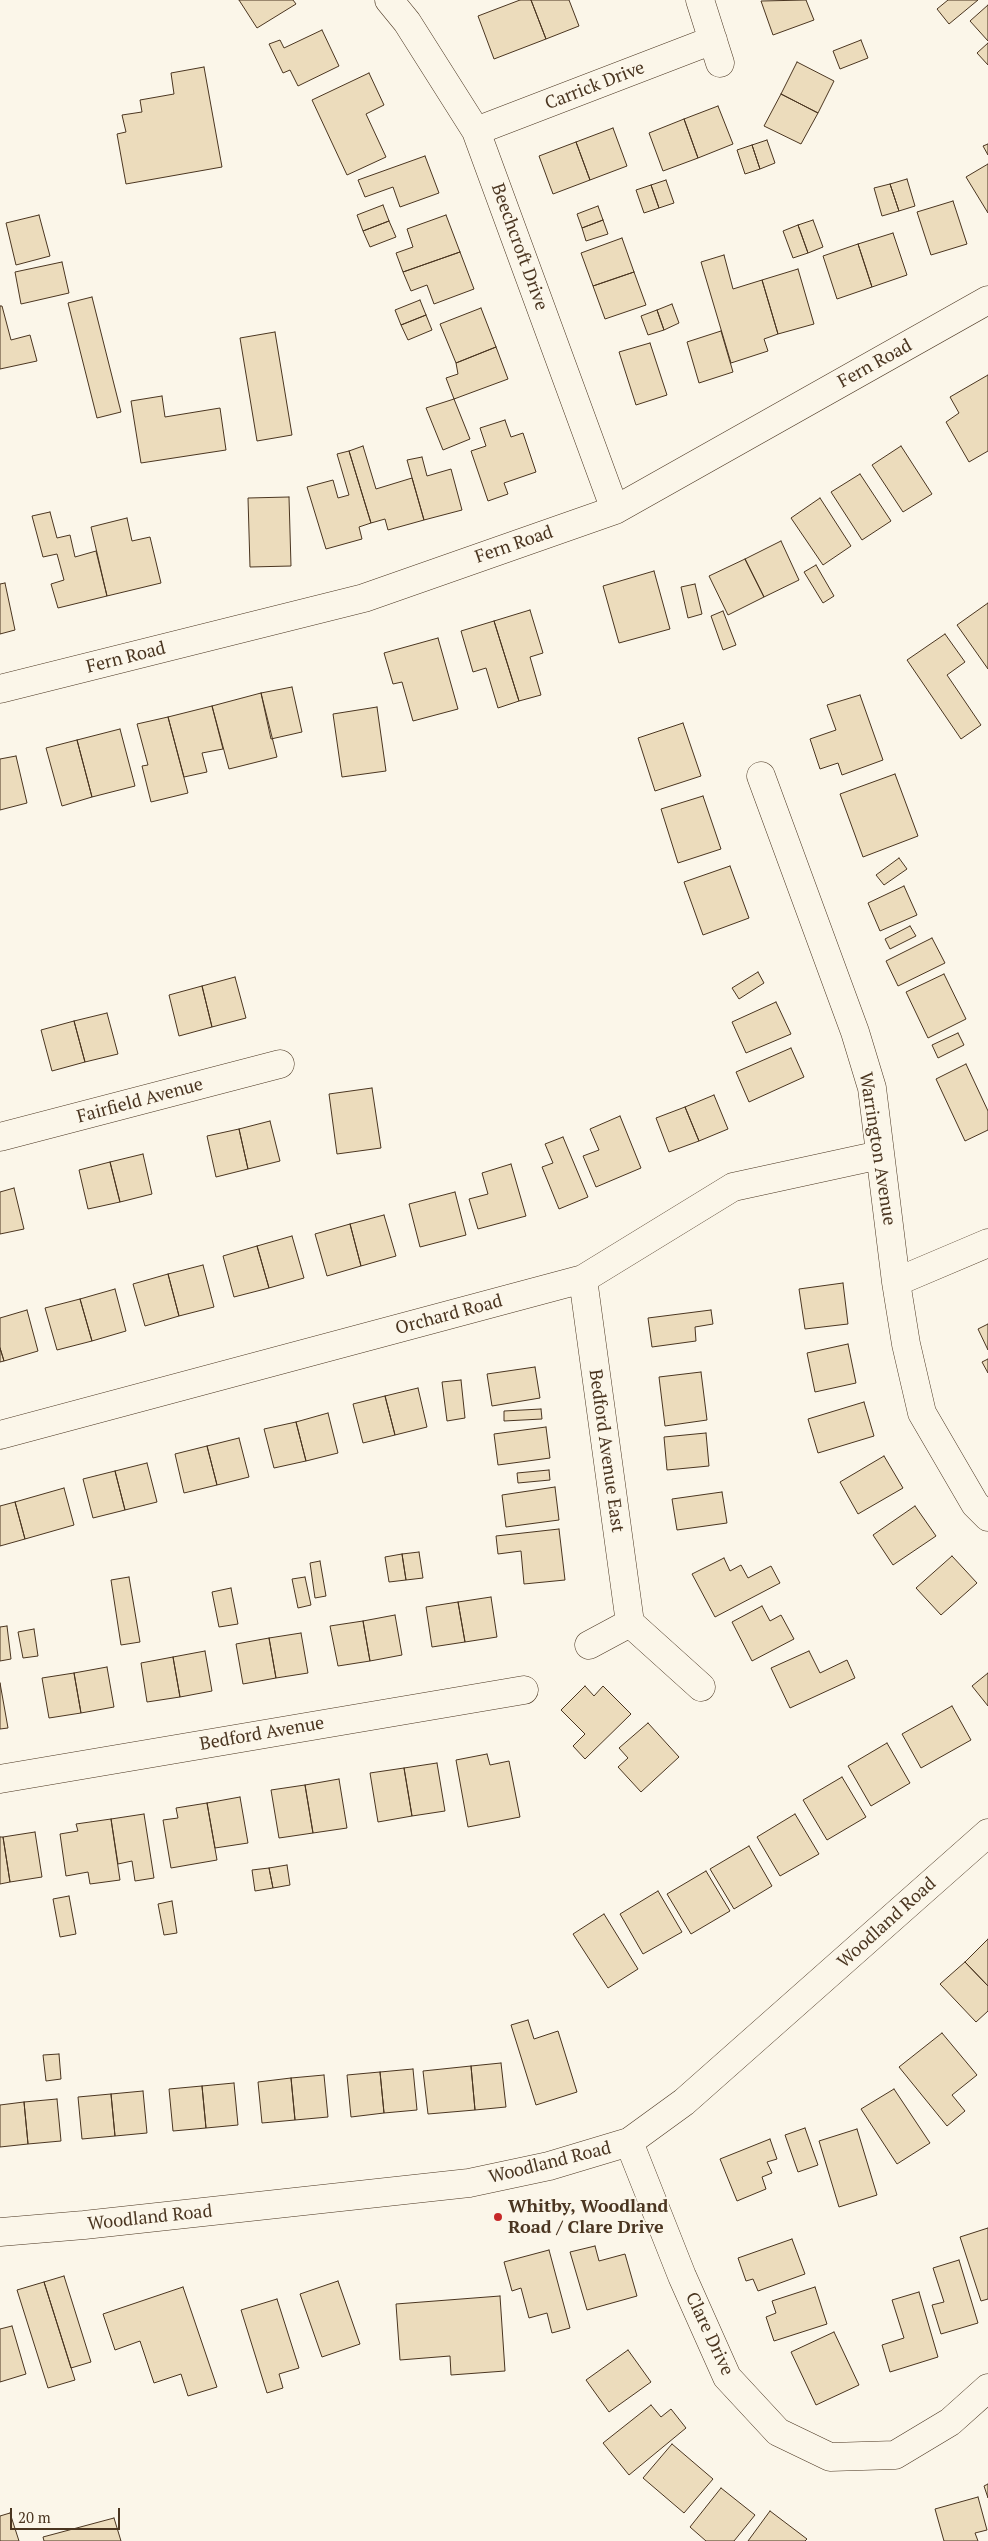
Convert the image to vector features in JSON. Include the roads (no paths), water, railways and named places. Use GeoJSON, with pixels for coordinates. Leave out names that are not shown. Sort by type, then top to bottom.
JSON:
{"type":"FeatureCollection","features":[{"type":"Feature","properties":{"kind":"street","name":"Beechcroft Drive"},"geometry":{"type":"LineString","coordinates":[[389,0],[407,22],[476,131],[615,510]]}},
{"type":"Feature","properties":{"kind":"street","name":"Carrick Drive"},"geometry":{"type":"LineString","coordinates":[[476,131],[717,52],[700,0]]}},
{"type":"Feature","properties":{"kind":"street","name":"Fern Road"},"geometry":{"type":"LineString","coordinates":[[0,689],[364,598],[615,510],[988,300]]}},
{"type":"Feature","properties":{"kind":"street","name":"Warrington Avenue"},"geometry":{"type":"LineString","coordinates":[[761,776],[872,1088],[896,1282],[906,1344],[922,1413],[975,1504],[988,1517]]}},
{"type":"Feature","properties":{"kind":"street","name":"Fairfield Avenue"},"geometry":{"type":"LineString","coordinates":[[0,1138],[280,1064]]}},
{"type":"Feature","properties":{"kind":"street","name":"Orchard Road"},"geometry":{"type":"LineString","coordinates":[[0,1435],[583,1279],[732,1187],[880,1155]]}},
{"type":"Feature","properties":{"kind":"street"},"geometry":{"type":"LineString","coordinates":[[896,1282],[988,1243]]}},
{"type":"Feature","properties":{"kind":"street","name":"Bedford Avenue East"},"geometry":{"type":"LineString","coordinates":[[583,1279],[630,1623]]}},
{"type":"Feature","properties":{"kind":"street"},"geometry":{"type":"LineString","coordinates":[[589,1645],[630,1623],[701,1687]]}},
{"type":"Feature","properties":{"kind":"street","name":"Bedford Avenue"},"geometry":{"type":"LineString","coordinates":[[0,1779],[524,1690]]}},
{"type":"Feature","properties":{"kind":"street","name":"Woodland Road"},"geometry":{"type":"LineString","coordinates":[[0,2232],[94,2224],[469,2183],[549,2166],[629,2142],[684,2102],[988,1833]]}},
{"type":"Feature","properties":{"kind":"street","name":"Clare Drive"},"geometry":{"type":"LineString","coordinates":[[629,2142],[682,2276],[727,2377],[778,2432],[830,2457],[895,2455],[950,2422],[988,2388]]}},
{"type":"Feature","properties":{"kind":"place","name":"Whitby, Woodland Road / Clare Drive"},"geometry":{"type":"Point","coordinates":[498,2217]}}]}
